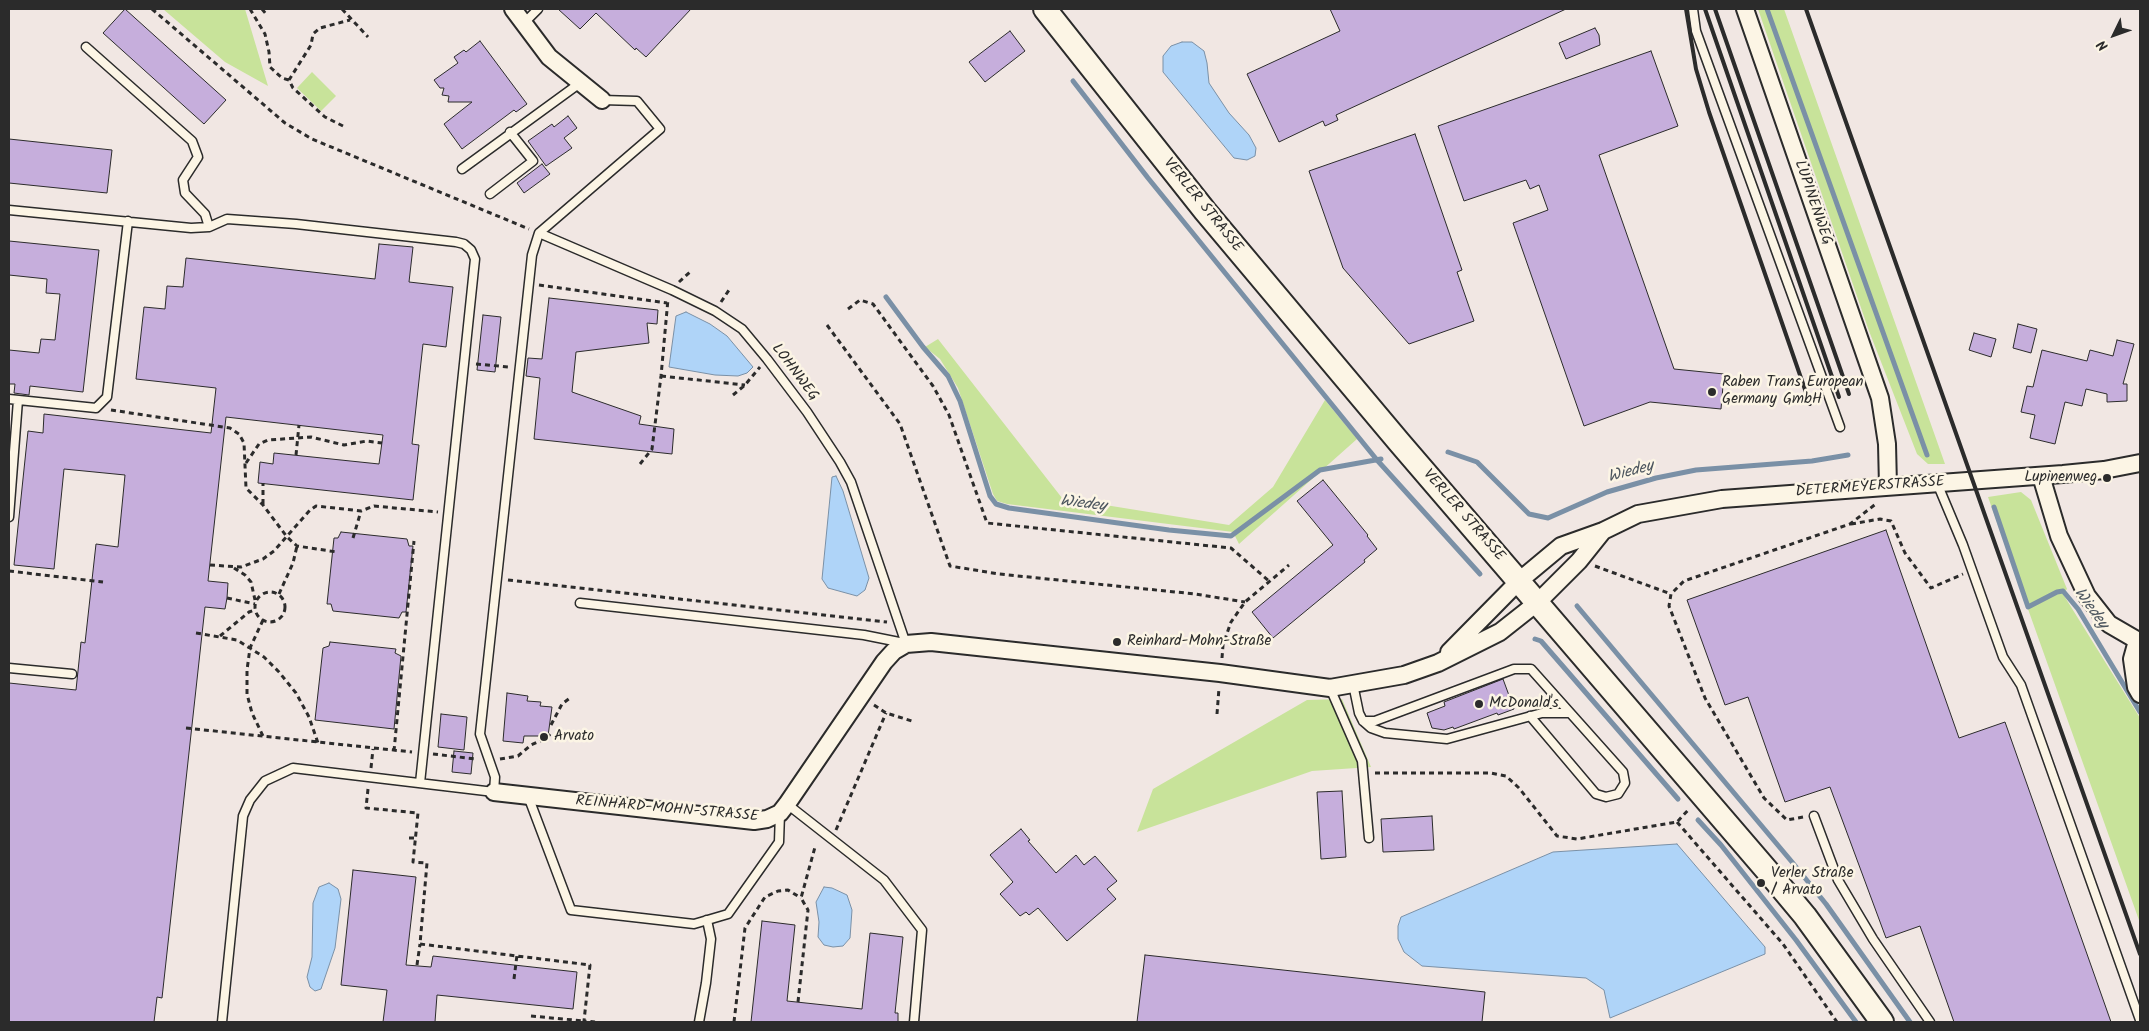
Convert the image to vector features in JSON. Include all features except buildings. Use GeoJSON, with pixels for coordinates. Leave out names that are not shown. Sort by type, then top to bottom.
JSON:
{"type":"FeatureCollection","features":[{"type":"Feature","properties":{"kind":"main road","name":"VERLER STRASSE"},"geometry":{"type":"LineString","coordinates":[[1044,9],[1205,211],[1804,916],[1882,1022]]}},
{"type":"Feature","properties":{"kind":"street"},"geometry":{"type":"LineString","coordinates":[[514,9],[549,57],[602,100]]}},
{"type":"Feature","properties":{"kind":"street","name":"LUPINENWEG"},"geometry":{"type":"LineString","coordinates":[[1744,9],[1880,398],[1887,444],[1888,486]]}},
{"type":"Feature","properties":{"kind":"street","name":"DETERMEYERSTRASSE"},"geometry":{"type":"LineString","coordinates":[[1519,581],[1561,546],[1603,531],[1638,514],[1722,499],[2041,476],[2104,470],[2140,463]]}},
{"type":"Feature","properties":{"kind":"street"},"geometry":{"type":"LineString","coordinates":[[2041,476],[2059,536],[2087,596],[2109,624],[2139,642],[2132,659],[2136,687],[2140,694]]}},
{"type":"Feature","properties":{"kind":"street","name":"DETERMEYERSTRASSE"},"geometry":{"type":"LineString","coordinates":[[1538,602],[1579,561],[1603,531]]}},
{"type":"Feature","properties":{"kind":"street"},"geometry":{"type":"LineString","coordinates":[[1438,663],[1519,581]]}},
{"type":"Feature","properties":{"kind":"street"},"geometry":{"type":"LineString","coordinates":[[783,808],[884,662],[894,651],[906,644],[930,642],[1224,680],[1330,688],[1404,675],[1438,663],[1500,632],[1538,602]]}},
{"type":"Feature","properties":{"kind":"street","name":"REINHARD-MOHN-STRASSE"},"geometry":{"type":"LineString","coordinates":[[494,792],[754,821],[767,819],[783,808]]}},
{"type":"Feature","properties":{"kind":"lane"},"geometry":{"type":"LineString","coordinates":[[524,23],[538,9]]}},
{"type":"Feature","properties":{"kind":"lane"},"geometry":{"type":"LineString","coordinates":[[1693,9],[1696,31],[1840,427]]}},
{"type":"Feature","properties":{"kind":"lane"},"geometry":{"type":"LineString","coordinates":[[86,47],[192,141],[198,158],[183,180],[185,194],[205,214],[209,227]]}},
{"type":"Feature","properties":{"kind":"lane"},"geometry":{"type":"LineString","coordinates":[[462,169],[510,132],[580,83]]}},
{"type":"Feature","properties":{"kind":"lane"},"geometry":{"type":"LineString","coordinates":[[222,1022],[243,816],[250,800],[265,781],[293,768],[494,792],[495,777],[480,734],[532,255],[539,234],[660,129],[637,101],[602,100]]}},
{"type":"Feature","properties":{"kind":"lane"},"geometry":{"type":"LineString","coordinates":[[490,194],[533,161],[510,132]]}},
{"type":"Feature","properties":{"kind":"lane"},"geometry":{"type":"LineString","coordinates":[[9,210],[191,228],[209,227],[227,219],[296,224],[464,244],[471,250],[475,259],[420,783]]}},
{"type":"Feature","properties":{"kind":"lane"},"geometry":{"type":"LineString","coordinates":[[9,400],[96,408],[106,398],[128,221]]}},
{"type":"Feature","properties":{"kind":"lane","name":"LOHNWEG"},"geometry":{"type":"LineString","coordinates":[[539,234],[672,290],[715,311],[742,329],[767,359],[840,462],[851,482],[906,644]]}},
{"type":"Feature","properties":{"kind":"lane"},"geometry":{"type":"LineString","coordinates":[[9,517],[18,400]]}},
{"type":"Feature","properties":{"kind":"lane"},"geometry":{"type":"LineString","coordinates":[[1936,483],[1972,570],[2003,657],[2021,685],[2140,1020]]}},
{"type":"Feature","properties":{"kind":"lane"},"geometry":{"type":"LineString","coordinates":[[580,604],[864,635],[906,644]]}},
{"type":"Feature","properties":{"kind":"lane"},"geometry":{"type":"LineString","coordinates":[[9,668],[72,674]]}},
{"type":"Feature","properties":{"kind":"lane"},"geometry":{"type":"LineString","coordinates":[[1363,721],[1375,721],[1514,669],[1531,669],[1623,772],[1625,784],[1618,794],[1606,797],[1596,794],[1530,716]]}},
{"type":"Feature","properties":{"kind":"lane"},"geometry":{"type":"LineString","coordinates":[[1353,684],[1359,713],[1363,721],[1371,728],[1385,732],[1447,739],[1542,713],[1570,713]]}},
{"type":"Feature","properties":{"kind":"lane"},"geometry":{"type":"LineString","coordinates":[[1330,688],[1362,761],[1369,838]]}},
{"type":"Feature","properties":{"kind":"lane"},"geometry":{"type":"LineString","coordinates":[[528,796],[571,910],[694,924],[728,914],[779,842],[783,808],[832,839],[884,880],[922,930],[914,1022]]}},
{"type":"Feature","properties":{"kind":"lane"},"geometry":{"type":"LineString","coordinates":[[1814,816],[1838,880],[1873,939],[1930,1022]]}},
{"type":"Feature","properties":{"kind":"lane"},"geometry":{"type":"LineString","coordinates":[[699,1022],[711,939],[707,920]]}},
{"type":"Feature","properties":{"kind":"path"},"geometry":{"type":"LineString","coordinates":[[152,9],[285,123],[312,139],[539,234]]}},
{"type":"Feature","properties":{"kind":"path"},"geometry":{"type":"LineString","coordinates":[[250,9],[265,34],[270,67],[282,78],[289,80],[293,88],[325,117],[343,126]]}},
{"type":"Feature","properties":{"kind":"path"},"geometry":{"type":"LineString","coordinates":[[262,9],[266,14]]}},
{"type":"Feature","properties":{"kind":"path"},"geometry":{"type":"LineString","coordinates":[[342,9],[350,20],[368,37]]}},
{"type":"Feature","properties":{"kind":"path"},"geometry":{"type":"LineString","coordinates":[[289,80],[311,45],[313,34],[320,28],[350,20]]}},
{"type":"Feature","properties":{"kind":"path"},"geometry":{"type":"LineString","coordinates":[[529,283],[667,304]]}},
{"type":"Feature","properties":{"kind":"path"},"geometry":{"type":"LineString","coordinates":[[640,464],[652,449],[667,304],[672,290]]}},
{"type":"Feature","properties":{"kind":"path"},"geometry":{"type":"LineString","coordinates":[[848,309],[860,300],[873,304],[933,386],[949,415],[987,523],[1232,548],[1269,581]]}},
{"type":"Feature","properties":{"kind":"path"},"geometry":{"type":"LineString","coordinates":[[827,325],[900,424],[950,566],[999,574],[1195,594],[1245,602]]}},
{"type":"Feature","properties":{"kind":"path"},"geometry":{"type":"LineString","coordinates":[[733,395],[745,385],[767,359]]}},
{"type":"Feature","properties":{"kind":"path"},"geometry":{"type":"LineString","coordinates":[[464,363],[520,368]]}},
{"type":"Feature","properties":{"kind":"path"},"geometry":{"type":"LineString","coordinates":[[661,376],[745,385]]}},
{"type":"Feature","properties":{"kind":"path"},"geometry":{"type":"LineString","coordinates":[[96,408],[230,428],[239,434],[244,443],[246,488],[262,504],[286,537],[297,546],[337,552]]}},
{"type":"Feature","properties":{"kind":"path"},"geometry":{"type":"LineString","coordinates":[[296,455],[299,425]]}},
{"type":"Feature","properties":{"kind":"path"},"geometry":{"type":"LineString","coordinates":[[244,467],[251,453],[259,444],[268,440],[311,437],[344,445],[367,441],[382,443]]}},
{"type":"Feature","properties":{"kind":"path"},"geometry":{"type":"LineString","coordinates":[[262,504],[263,483]]}},
{"type":"Feature","properties":{"kind":"path"},"geometry":{"type":"LineString","coordinates":[[1850,524],[1877,504],[1888,486]]}},
{"type":"Feature","properties":{"kind":"path"},"geometry":{"type":"LineString","coordinates":[[210,564],[233,567],[249,566],[263,559],[274,551],[312,507],[361,511],[374,506],[448,513]]}},
{"type":"Feature","properties":{"kind":"path"},"geometry":{"type":"LineString","coordinates":[[353,538],[361,511]]}},
{"type":"Feature","properties":{"kind":"path"},"geometry":{"type":"LineString","coordinates":[[1814,816],[1787,820],[1764,798],[1705,698],[1669,606],[1671,594],[1684,581],[1850,524],[1880,519],[1891,521],[1905,553],[1931,588],[1972,570]]}},
{"type":"Feature","properties":{"kind":"path"},"geometry":{"type":"LineString","coordinates":[[394,751],[414,542]]}},
{"type":"Feature","properties":{"kind":"path"},"geometry":{"type":"LineString","coordinates":[[279,594],[293,563],[297,546]]}},
{"type":"Feature","properties":{"kind":"path"},"geometry":{"type":"LineString","coordinates":[[1224,680],[1223,645],[1231,622],[1245,602],[1289,565]]}},
{"type":"Feature","properties":{"kind":"path"},"geometry":{"type":"LineString","coordinates":[[1592,565],[1671,594]]}},
{"type":"Feature","properties":{"kind":"path"},"geometry":{"type":"LineString","coordinates":[[233,567],[245,575],[251,582],[255,610],[263,620],[277,621],[284,614],[286,604],[279,594],[267,591],[258,597],[255,603]]}},
{"type":"Feature","properties":{"kind":"path"},"geometry":{"type":"LineString","coordinates":[[9,571],[103,582]]}},
{"type":"Feature","properties":{"kind":"path"},"geometry":{"type":"LineString","coordinates":[[497,579],[899,624]]}},
{"type":"Feature","properties":{"kind":"path"},"geometry":{"type":"LineString","coordinates":[[227,598],[255,603]]}},
{"type":"Feature","properties":{"kind":"path"},"geometry":{"type":"LineString","coordinates":[[220,636],[249,612],[255,610]]}},
{"type":"Feature","properties":{"kind":"path"},"geometry":{"type":"LineString","coordinates":[[263,620],[250,648],[247,670],[247,694],[252,713],[263,736]]}},
{"type":"Feature","properties":{"kind":"path"},"geometry":{"type":"LineString","coordinates":[[196,633],[237,640],[274,667],[296,693],[318,743]]}},
{"type":"Feature","properties":{"kind":"path"},"geometry":{"type":"LineString","coordinates":[[1217,714],[1218,695]]}},
{"type":"Feature","properties":{"kind":"path"},"geometry":{"type":"LineString","coordinates":[[861,696],[886,713],[912,721]]}},
{"type":"Feature","properties":{"kind":"path"},"geometry":{"type":"LineString","coordinates":[[551,725],[562,704],[570,698]]}},
{"type":"Feature","properties":{"kind":"path"},"geometry":{"type":"LineString","coordinates":[[832,839],[886,713]]}},
{"type":"Feature","properties":{"kind":"path"},"geometry":{"type":"LineString","coordinates":[[186,728],[477,759],[483,766],[491,762],[518,756],[531,745],[547,738],[550,734]]}},
{"type":"Feature","properties":{"kind":"path"},"geometry":{"type":"LineString","coordinates":[[373,749],[366,808],[418,813],[413,862],[427,863],[417,965]]}},
{"type":"Feature","properties":{"kind":"path"},"geometry":{"type":"LineString","coordinates":[[1363,773],[1491,773],[1506,776],[1519,788],[1557,836],[1577,840],[1677,822],[1703,796]]}},
{"type":"Feature","properties":{"kind":"path"},"geometry":{"type":"LineString","coordinates":[[1677,822],[1783,944],[1837,1022]]}},
{"type":"Feature","properties":{"kind":"path"},"geometry":{"type":"LineString","coordinates":[[409,838],[415,838]]}},
{"type":"Feature","properties":{"kind":"path"},"geometry":{"type":"LineString","coordinates":[[801,898],[815,847]]}},
{"type":"Feature","properties":{"kind":"path"},"geometry":{"type":"LineString","coordinates":[[734,1022],[745,928],[765,897],[778,891],[788,890],[801,898],[808,910],[798,1002]]}},
{"type":"Feature","properties":{"kind":"path"},"geometry":{"type":"LineString","coordinates":[[420,944],[590,965],[584,1021]]}},
{"type":"Feature","properties":{"kind":"path"},"geometry":{"type":"LineString","coordinates":[[514,979],[517,955]]}},
{"type":"Feature","properties":{"kind":"path"},"geometry":{"type":"LineString","coordinates":[[531,1016],[595,1022]]}},
{"type":"Feature","properties":{"kind":"green space"},"geometry":{"type":"Polygon","coordinates":[[[163,9],[245,9],[268,86],[225,62],[163,9]]]}},
{"type":"Feature","properties":{"kind":"green space"},"geometry":{"type":"Polygon","coordinates":[[[1758,9],[1784,9],[1945,464],[1928,464],[1917,454],[1869,331],[1758,9]]]}},
{"type":"Feature","properties":{"kind":"green space"},"geometry":{"type":"Polygon","coordinates":[[[312,72],[336,96],[321,111],[297,88],[312,72]]]}},
{"type":"Feature","properties":{"kind":"green space"},"geometry":{"type":"Polygon","coordinates":[[[938,339],[1062,498],[1229,525],[1273,487],[1325,400],[1357,439],[1239,544],[1233,532],[1007,504],[997,501],[993,494],[958,388],[940,359],[925,347],[938,339]]]}},
{"type":"Feature","properties":{"kind":"green space"},"geometry":{"type":"Polygon","coordinates":[[[2021,492],[2031,500],[2067,589],[2063,594],[2140,718],[2140,923],[1988,497],[2021,492]]]}},
{"type":"Feature","properties":{"kind":"green space"},"geometry":{"type":"Polygon","coordinates":[[[1342,699],[1371,767],[1312,771],[1137,832],[1153,789],[1307,700],[1342,699]]]}},
{"type":"Feature","properties":{"kind":"water"},"geometry":{"type":"Polygon","coordinates":[[[1182,42],[1192,42],[1204,51],[1209,83],[1229,113],[1249,135],[1256,148],[1255,156],[1247,160],[1234,158],[1163,72],[1163,56],[1171,46],[1182,42]]]}},
{"type":"Feature","properties":{"kind":"water"},"geometry":{"type":"Polygon","coordinates":[[[686,312],[710,324],[727,336],[753,367],[747,373],[738,376],[715,375],[669,367],[676,316],[686,312]]]}},
{"type":"Feature","properties":{"kind":"water"},"geometry":{"type":"Polygon","coordinates":[[[836,476],[843,491],[869,578],[865,590],[857,596],[828,588],[822,579],[832,477],[836,476]]]}},
{"type":"Feature","properties":{"kind":"water"},"geometry":{"type":"Polygon","coordinates":[[[1677,844],[1765,947],[1765,954],[1610,1018],[1604,990],[1586,978],[1422,966],[1404,952],[1398,939],[1398,926],[1401,917],[1553,852],[1677,844]]]}},
{"type":"Feature","properties":{"kind":"water"},"geometry":{"type":"Polygon","coordinates":[[[329,883],[338,889],[341,899],[335,948],[321,989],[315,991],[310,987],[307,977],[312,957],[313,903],[319,887],[329,883]]]}},
{"type":"Feature","properties":{"kind":"water"},"geometry":{"type":"Polygon","coordinates":[[[824,887],[832,888],[847,895],[852,910],[850,938],[843,946],[833,947],[824,945],[818,937],[819,922],[816,902],[824,887]]]}},
{"type":"Feature","properties":{"kind":"waterway"},"geometry":{"type":"LineString","coordinates":[[1767,9],[1927,455]]}},
{"type":"Feature","properties":{"kind":"waterway"},"geometry":{"type":"LineString","coordinates":[[1073,81],[1148,178],[1377,460],[1480,574]]}},
{"type":"Feature","properties":{"kind":"waterway","name":"Wiedey"},"geometry":{"type":"LineString","coordinates":[[886,297],[923,347],[948,376],[960,401],[990,496],[996,504],[1009,508],[1169,530],[1231,536],[1320,470],[1381,459]]}},
{"type":"Feature","properties":{"kind":"waterway","name":"Wiedey"},"geometry":{"type":"LineString","coordinates":[[1448,452],[1477,462],[1529,514],[1548,518],[1607,492],[1656,478],[1696,470],[1812,461],[1848,455]]}},
{"type":"Feature","properties":{"kind":"waterway","name":"Wiedey"},"geometry":{"type":"LineString","coordinates":[[1994,507],[2028,607],[2057,592],[2063,591],[2078,609],[2140,712]]}},
{"type":"Feature","properties":{"kind":"waterway"},"geometry":{"type":"LineString","coordinates":[[1577,606],[1826,904],[1910,1022]]}},
{"type":"Feature","properties":{"kind":"waterway"},"geometry":{"type":"LineString","coordinates":[[1535,639],[1541,641],[1678,799]]}},
{"type":"Feature","properties":{"kind":"waterway"},"geometry":{"type":"LineString","coordinates":[[1698,820],[1721,845],[1796,940],[1856,1022]]}},
{"type":"Feature","properties":{"kind":"railway"},"geometry":{"type":"LineString","coordinates":[[1686,9],[1696,69],[1709,112],[1810,404]]}},
{"type":"Feature","properties":{"kind":"railway"},"geometry":{"type":"LineString","coordinates":[[1705,9],[1839,397]]}},
{"type":"Feature","properties":{"kind":"railway"},"geometry":{"type":"LineString","coordinates":[[1715,9],[1849,394]]}},
{"type":"Feature","properties":{"kind":"railway"},"geometry":{"type":"LineString","coordinates":[[1806,9],[2140,954]]}},
{"type":"Feature","properties":{"kind":"place","name":"Raben Trans European Germany GmbH"},"geometry":{"type":"Point","coordinates":[1712,392]}},
{"type":"Feature","properties":{"kind":"place","name":"Lupinenweg"},"geometry":{"type":"Point","coordinates":[2107,478]}},
{"type":"Feature","properties":{"kind":"place","name":"Reinhard-Mohn-Straße"},"geometry":{"type":"Point","coordinates":[1117,642]}},
{"type":"Feature","properties":{"kind":"place","name":"McDonald's"},"geometry":{"type":"Point","coordinates":[1479,704]}},
{"type":"Feature","properties":{"kind":"place","name":"Arvato"},"geometry":{"type":"Point","coordinates":[544,737]}},
{"type":"Feature","properties":{"kind":"place","name":"Verler Straße / Arvato"},"geometry":{"type":"Point","coordinates":[1761,883]}}]}
